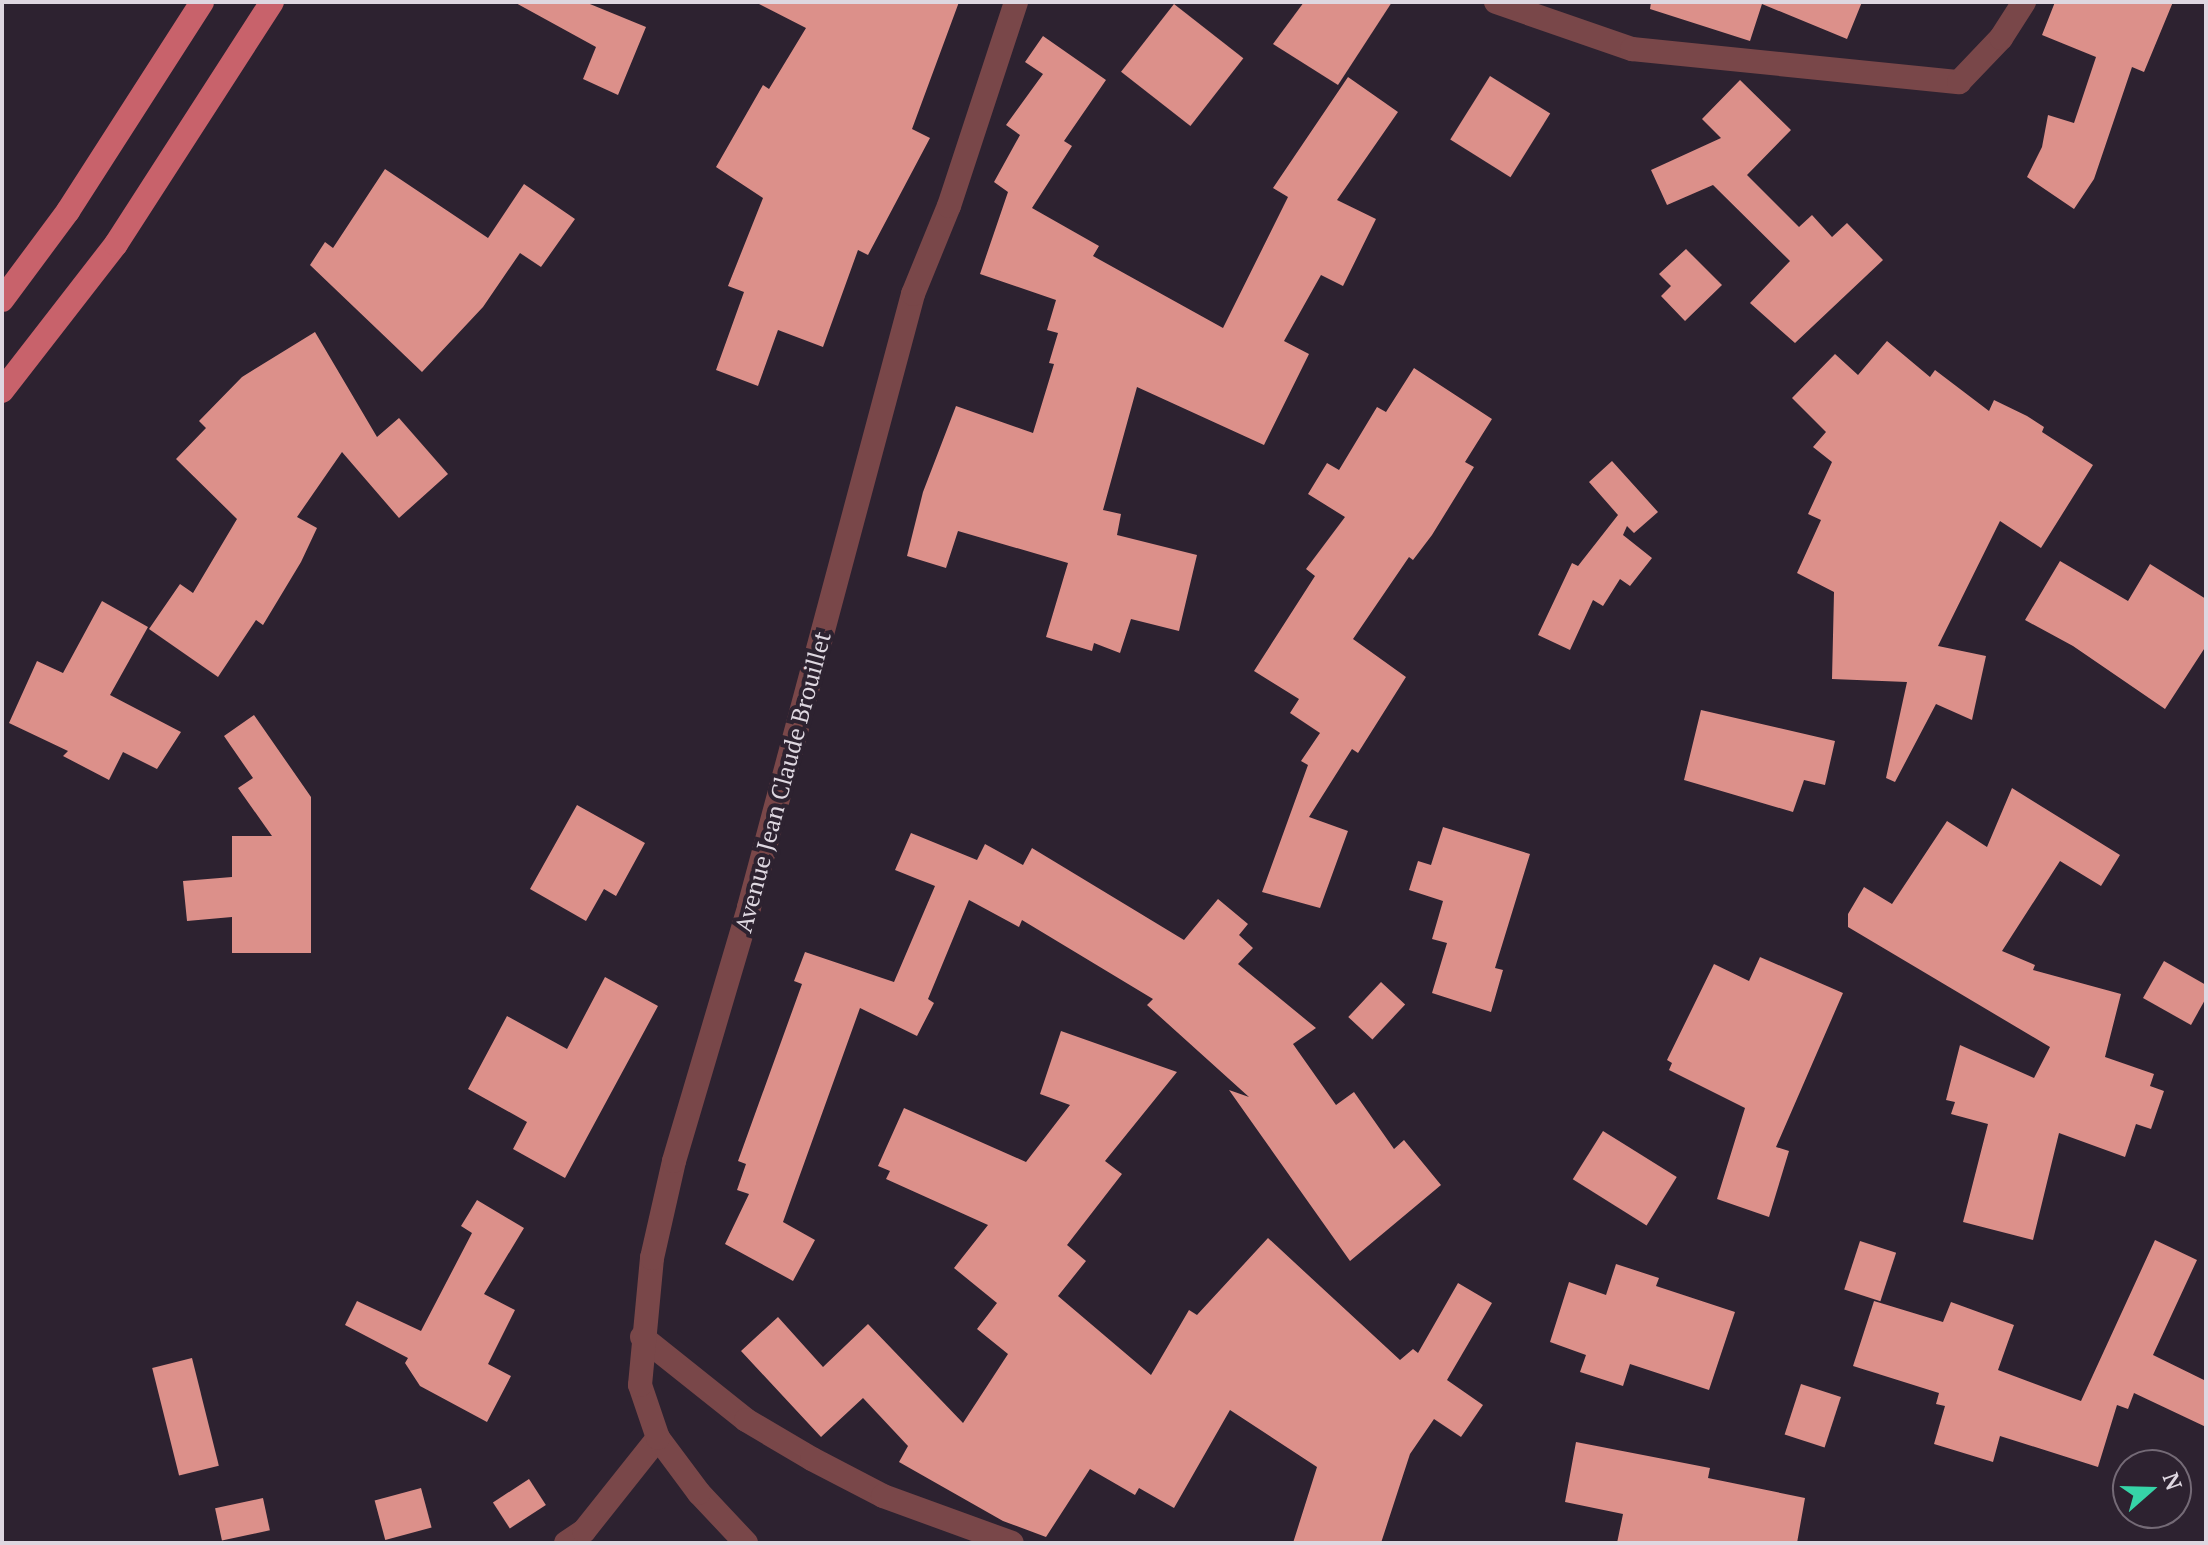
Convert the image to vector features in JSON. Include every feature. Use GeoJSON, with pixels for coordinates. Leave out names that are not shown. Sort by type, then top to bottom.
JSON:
{"type":"FeatureCollection","features":[{"type":"Feature","properties":{"kind":"main road"},"geometry":{"type":"LineString","coordinates":[[2,300],[68,211],[202,2]]}},
{"type":"Feature","properties":{"kind":"main road"},"geometry":{"type":"LineString","coordinates":[[2,391],[116,244],[272,2]]}},
{"type":"Feature","properties":{"kind":"street","name":"Avenue Jean Claude Brouillet"},"geometry":{"type":"LineString","coordinates":[[746,1543],[699,1493],[658,1438],[640,1385],[642,1337],[652,1258],[674,1161],[749,907],[913,294],[949,206],[1016,2]]}},
{"type":"Feature","properties":{"kind":"street"},"geometry":{"type":"LineString","coordinates":[[1496,2],[1632,49],[1959,82],[2001,38],[2024,2]]}},
{"type":"Feature","properties":{"kind":"street"},"geometry":{"type":"LineString","coordinates":[[642,1337],[746,1420],[812,1459],[883,1496],[1012,1543]]}},
{"type":"Feature","properties":{"kind":"street"},"geometry":{"type":"LineString","coordinates":[[566,1543],[584,1531],[658,1438]]}},
{"type":"Feature","properties":{"kind":"building"},"geometry":{"type":"Polygon","coordinates":[[[514,2],[585,2],[646,27],[618,95],[583,79],[596,47],[514,2]]]}},
{"type":"Feature","properties":{"kind":"building"},"geometry":{"type":"Polygon","coordinates":[[[755,2],[959,2],[912,129],[930,138],[868,255],[858,250],[823,347],[778,330],[758,386],[716,370],[744,292],[728,286],[763,198],[716,167],[763,85],[769,89],[806,28],[755,2]]]}},
{"type":"Feature","properties":{"kind":"building"},"geometry":{"type":"Polygon","coordinates":[[[1304,2],[1392,2],[1338,85],[1273,44],[1304,2]]]}},
{"type":"Feature","properties":{"kind":"building"},"geometry":{"type":"Polygon","coordinates":[[[1651,2],[1862,2],[1847,39],[1762,4],[1750,41],[1650,9],[1651,2]]]}},
{"type":"Feature","properties":{"kind":"building"},"geometry":{"type":"Polygon","coordinates":[[[2055,2],[2173,2],[2144,72],[2132,67],[2094,179],[2074,209],[2027,177],[2042,147],[2048,115],[2074,123],[2096,57],[2042,35],[2055,2]]]}},
{"type":"Feature","properties":{"kind":"building"},"geometry":{"type":"Polygon","coordinates":[[[1174,4],[1243,58],[1190,126],[1121,72],[1174,4]]]}},
{"type":"Feature","properties":{"kind":"building"},"geometry":{"type":"Polygon","coordinates":[[[1043,36],[1106,80],[1064,141],[1072,146],[1032,208],[1099,246],[1093,256],[1223,328],[1288,197],[1273,188],[1348,77],[1398,112],[1337,200],[1376,219],[1343,286],[1321,275],[1284,341],[1309,354],[1264,445],[1137,387],[1103,510],[1121,514],[1117,535],[1197,555],[1179,631],[1131,619],[1120,653],[1094,643],[1092,651],[1046,637],[1068,563],[958,531],[946,568],[907,556],[923,492],[956,406],[1033,433],[1054,364],[1049,363],[1058,333],[1047,330],[1056,300],[980,274],[1008,192],[994,182],[1020,135],[1006,125],[1043,74],[1025,62],[1043,36]]]}},
{"type":"Feature","properties":{"kind":"building"},"geometry":{"type":"Polygon","coordinates":[[[1490,76],[1550,114],[1510,177],[1450,140],[1490,76]]]}},
{"type":"Feature","properties":{"kind":"building"},"geometry":{"type":"Polygon","coordinates":[[[1740,80],[1791,130],[1747,175],[1799,227],[1812,215],[1832,237],[1847,223],[1883,260],[1795,343],[1750,303],[1790,261],[1713,185],[1667,205],[1651,170],[1721,138],[1702,119],[1740,80]]]}},
{"type":"Feature","properties":{"kind":"building"},"geometry":{"type":"Polygon","coordinates":[[[385,169],[488,238],[524,184],[575,219],[541,267],[520,253],[483,307],[422,372],[310,265],[325,242],[333,248],[385,169]]]}},
{"type":"Feature","properties":{"kind":"building"},"geometry":{"type":"Polygon","coordinates":[[[1686,249],[1722,285],[1685,321],[1661,296],[1671,286],[1659,274],[1686,249]]]}},
{"type":"Feature","properties":{"kind":"building"},"geometry":{"type":"Polygon","coordinates":[[[315,332],[377,437],[399,418],[448,474],[399,518],[342,452],[297,517],[317,528],[301,562],[263,625],[256,620],[218,677],[149,629],[180,584],[193,593],[237,519],[176,459],[206,428],[199,421],[242,377],[315,332]]]}},
{"type":"Feature","properties":{"kind":"building"},"geometry":{"type":"Polygon","coordinates":[[[1887,341],[1930,377],[1935,370],[1989,411],[1994,400],[2027,416],[2044,427],[2042,432],[2093,465],[2041,548],[2000,521],[1938,646],[1986,656],[1972,720],[1936,704],[1895,782],[1886,778],[1907,682],[1832,679],[1834,592],[1797,573],[1821,520],[1808,514],[1832,462],[1813,447],[1826,432],[1792,398],[1835,354],[1858,375],[1887,341]]]}},
{"type":"Feature","properties":{"kind":"building"},"geometry":{"type":"Polygon","coordinates":[[[1414,368],[1492,419],[1465,462],[1474,467],[1432,535],[1413,560],[1409,557],[1353,639],[1406,677],[1358,753],[1352,749],[1309,817],[1348,831],[1320,908],[1262,892],[1308,765],[1301,761],[1320,733],[1290,713],[1299,699],[1254,671],[1315,576],[1306,569],[1345,517],[1308,494],[1327,463],[1339,470],[1377,407],[1386,412],[1414,368]]]}},
{"type":"Feature","properties":{"kind":"building"},"geometry":{"type":"Polygon","coordinates":[[[1612,461],[1658,512],[1634,533],[1627,526],[1623,535],[1652,558],[1630,586],[1620,579],[1603,606],[1593,600],[1570,650],[1538,635],[1572,563],[1578,566],[1618,515],[1589,482],[1612,461]]]}},
{"type":"Feature","properties":{"kind":"building"},"geometry":{"type":"Polygon","coordinates":[[[2060,561],[2128,601],[2150,564],[2206,599],[2206,646],[2165,709],[2073,646],[2025,620],[2060,561]]]}},
{"type":"Feature","properties":{"kind":"building"},"geometry":{"type":"Polygon","coordinates":[[[102,601],[148,627],[110,695],[181,732],[157,769],[123,752],[109,780],[63,756],[68,751],[9,723],[37,661],[63,673],[102,601]]]}},
{"type":"Feature","properties":{"kind":"building"},"geometry":{"type":"Polygon","coordinates":[[[1701,710],[1835,741],[1825,785],[1804,780],[1793,812],[1684,780],[1701,710]]]}},
{"type":"Feature","properties":{"kind":"building"},"geometry":{"type":"Polygon","coordinates":[[[254,715],[311,797],[311,953],[232,953],[232,917],[187,921],[183,881],[232,877],[232,836],[272,836],[238,788],[253,778],[224,736],[254,715]]]}},
{"type":"Feature","properties":{"kind":"building"},"geometry":{"type":"Polygon","coordinates":[[[2012,788],[2120,855],[2101,886],[2060,861],[2002,951],[2035,965],[2033,970],[2121,994],[2105,1057],[2154,1074],[2150,1086],[2164,1091],[2151,1129],[2136,1124],[2125,1157],[2059,1133],[2033,1240],[1963,1222],[1988,1124],[1951,1114],[1955,1102],[1946,1100],[1960,1045],[2034,1078],[2050,1047],[1848,927],[1848,914],[1864,887],[1892,904],[1947,821],[1987,847],[2012,788]]]}},
{"type":"Feature","properties":{"kind":"building"},"geometry":{"type":"Polygon","coordinates":[[[577,805],[645,843],[616,896],[604,889],[586,921],[530,889],[577,805]]]}},
{"type":"Feature","properties":{"kind":"building"},"geometry":{"type":"Polygon","coordinates":[[[1443,827],[1530,854],[1495,968],[1503,970],[1491,1012],[1432,993],[1447,943],[1432,939],[1443,901],[1409,890],[1418,861],[1431,865],[1443,827]]]}},
{"type":"Feature","properties":{"kind":"building"},"geometry":{"type":"Polygon","coordinates":[[[911,833],[977,860],[985,844],[1023,865],[1032,848],[1184,940],[1218,899],[1248,924],[1239,935],[1253,948],[1238,964],[1316,1028],[1293,1044],[1336,1105],[1354,1092],[1394,1149],[1404,1140],[1441,1185],[1350,1261],[1229,1090],[1249,1097],[1147,1005],[1153,999],[1022,920],[1019,927],[969,900],[928,999],[934,1003],[917,1036],[860,1008],[783,1222],[815,1240],[793,1281],[725,1244],[749,1194],[737,1190],[746,1164],[738,1161],[802,984],[794,981],[805,952],[894,982],[935,886],[895,870],[911,833]]]}},
{"type":"Feature","properties":{"kind":"building"},"geometry":{"type":"Polygon","coordinates":[[[1760,957],[1843,993],[1776,1147],[1789,1151],[1769,1217],[1717,1199],[1745,1108],[1669,1070],[1672,1063],[1667,1060],[1714,964],[1749,981],[1760,957]]]}},
{"type":"Feature","properties":{"kind":"building"},"geometry":{"type":"Polygon","coordinates":[[[2164,961],[2206,985],[2206,998],[2191,1025],[2143,998],[2164,961]]]}},
{"type":"Feature","properties":{"kind":"building"},"geometry":{"type":"Polygon","coordinates":[[[605,977],[658,1006],[565,1178],[513,1149],[527,1122],[468,1089],[507,1016],[567,1049],[605,977]]]}},
{"type":"Feature","properties":{"kind":"building"},"geometry":{"type":"Polygon","coordinates":[[[1381,982],[1405,1005],[1372,1040],[1348,1017],[1381,982]]]}},
{"type":"Feature","properties":{"kind":"building"},"geometry":{"type":"Polygon","coordinates":[[[1061,1031],[1177,1072],[1105,1161],[1122,1174],[1067,1245],[1086,1261],[1058,1296],[1151,1375],[1189,1310],[1197,1315],[1268,1238],[1400,1360],[1413,1349],[1418,1353],[1458,1283],[1492,1303],[1447,1380],[1483,1405],[1461,1437],[1434,1419],[1410,1454],[1381,1543],[1293,1543],[1317,1467],[1230,1410],[1174,1508],[1139,1488],[1135,1495],[1090,1469],[1046,1537],[1003,1521],[899,1462],[908,1446],[863,1398],[821,1437],[741,1351],[778,1317],[823,1367],[868,1324],[963,1423],[1008,1354],[977,1329],[997,1303],[954,1268],[988,1225],[886,1179],[890,1171],[878,1166],[904,1108],[1026,1162],[1070,1105],[1040,1094],[1061,1031]]]}},
{"type":"Feature","properties":{"kind":"building"},"geometry":{"type":"Polygon","coordinates":[[[1603,1131],[1677,1177],[1647,1225],[1573,1179],[1603,1131]]]}},
{"type":"Feature","properties":{"kind":"building"},"geometry":{"type":"Polygon","coordinates":[[[477,1200],[524,1228],[484,1294],[515,1310],[488,1364],[511,1376],[487,1422],[420,1386],[405,1363],[408,1358],[345,1325],[357,1301],[421,1331],[472,1233],[461,1226],[477,1200]]]}},
{"type":"Feature","properties":{"kind":"building"},"geometry":{"type":"Polygon","coordinates":[[[2155,1240],[2197,1260],[2153,1355],[2206,1381],[2206,1427],[2134,1393],[2128,1409],[2117,1405],[2098,1467],[2000,1436],[1993,1462],[1934,1444],[1945,1406],[1936,1404],[1939,1393],[1853,1366],[1874,1301],[1943,1322],[1951,1302],[2014,1325],[1998,1370],[2081,1401],[2155,1240]]]}},
{"type":"Feature","properties":{"kind":"building"},"geometry":{"type":"Polygon","coordinates":[[[1860,1241],[1896,1253],[1880,1301],[1844,1290],[1860,1241]]]}},
{"type":"Feature","properties":{"kind":"building"},"geometry":{"type":"Polygon","coordinates":[[[1616,1264],[1659,1278],[1656,1286],[1735,1312],[1709,1390],[1630,1364],[1623,1386],[1580,1372],[1586,1355],[1550,1342],[1569,1282],[1606,1295],[1616,1264]]]}},
{"type":"Feature","properties":{"kind":"building"},"geometry":{"type":"Polygon","coordinates":[[[192,1358],[219,1466],[179,1476],[152,1368],[192,1358]]]}},
{"type":"Feature","properties":{"kind":"building"},"geometry":{"type":"Polygon","coordinates":[[[1801,1384],[1841,1397],[1825,1447],[1785,1434],[1801,1384]]]}},
{"type":"Feature","properties":{"kind":"building"},"geometry":{"type":"Polygon","coordinates":[[[1576,1442],[1710,1468],[1708,1478],[1805,1498],[1797,1543],[1617,1543],[1623,1514],[1565,1502],[1576,1442]]]}},
{"type":"Feature","properties":{"kind":"building"},"geometry":{"type":"Polygon","coordinates":[[[529,1479],[546,1505],[510,1528],[493,1502],[529,1479]]]}},
{"type":"Feature","properties":{"kind":"building"},"geometry":{"type":"Polygon","coordinates":[[[421,1488],[432,1528],[385,1540],[375,1500],[421,1488]]]}},
{"type":"Feature","properties":{"kind":"building"},"geometry":{"type":"Polygon","coordinates":[[[263,1498],[270,1530],[222,1540],[215,1508],[263,1498]]]}}]}
